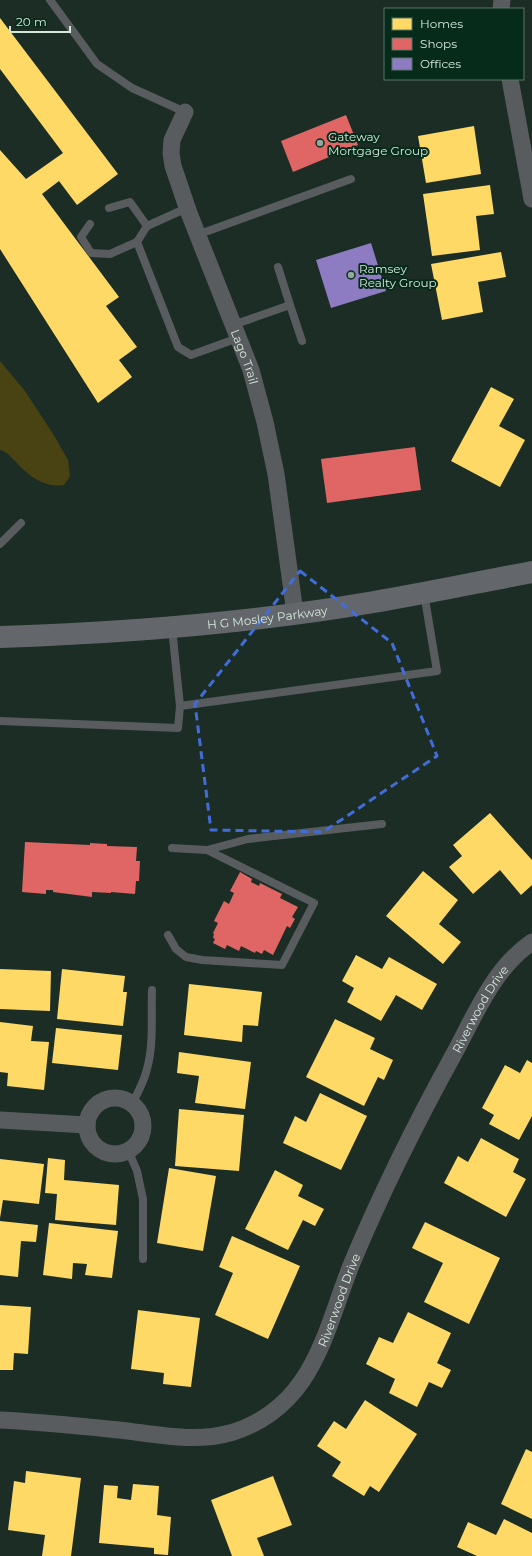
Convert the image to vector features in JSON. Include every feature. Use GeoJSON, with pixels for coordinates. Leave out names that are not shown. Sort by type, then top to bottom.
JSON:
{"type":"FeatureCollection","features":[{"type":"Feature","properties":{"kind":"main road","name":"H G Mosley Parkway"},"geometry":{"type":"LineString","coordinates":[[0,637],[86,634],[172,627],[295,613],[374,602],[532,572]]}},
{"type":"Feature","properties":{"kind":"street"},"geometry":{"type":"LineString","coordinates":[[510,80],[526,133],[532,198]]}},
{"type":"Feature","properties":{"kind":"street","name":"Lago Trail"},"geometry":{"type":"LineString","coordinates":[[185,112],[172,140],[171,153],[173,166],[197,235],[251,370],[265,422],[276,474],[295,613]]}},
{"type":"Feature","properties":{"kind":"street","name":"Riverwood Drive"},"geometry":{"type":"LineString","coordinates":[[0,1420],[62,1424],[184,1437],[206,1437],[229,1433],[250,1426],[278,1407],[294,1391],[313,1361],[365,1233],[399,1159],[434,1089],[495,980],[513,958],[532,942]]}},
{"type":"Feature","properties":{"kind":"street"},"geometry":{"type":"LineString","coordinates":[[107,1099],[120,1099],[132,1104],[141,1116],[143,1124],[142,1132],[135,1146],[121,1153],[104,1151],[97,1147],[88,1133],[87,1125],[93,1108],[107,1099]]}},
{"type":"Feature","properties":{"kind":"street"},"geometry":{"type":"LineString","coordinates":[[0,1120],[87,1125]]}},
{"type":"Feature","properties":{"kind":"lane"},"geometry":{"type":"LineString","coordinates":[[50,0],[98,64],[132,88],[185,112]]}},
{"type":"Feature","properties":{"kind":"lane"},"geometry":{"type":"LineString","coordinates":[[197,235],[350,179]]}},
{"type":"Feature","properties":{"kind":"lane"},"geometry":{"type":"LineString","coordinates":[[109,208],[130,202],[147,226]]}},
{"type":"Feature","properties":{"kind":"lane"},"geometry":{"type":"LineString","coordinates":[[90,224],[81,237],[91,253],[110,254],[137,242],[147,226],[187,208]]}},
{"type":"Feature","properties":{"kind":"lane"},"geometry":{"type":"LineString","coordinates":[[137,242],[178,347],[191,355],[290,305]]}},
{"type":"Feature","properties":{"kind":"lane"},"geometry":{"type":"LineString","coordinates":[[278,267],[302,342]]}},
{"type":"Feature","properties":{"kind":"lane"},"geometry":{"type":"LineString","coordinates":[[0,544],[21,523]]}},
{"type":"Feature","properties":{"kind":"lane"},"geometry":{"type":"LineString","coordinates":[[180,706],[437,671],[424,592]]}},
{"type":"Feature","properties":{"kind":"lane"},"geometry":{"type":"LineString","coordinates":[[0,721],[178,728],[180,706],[172,627]]}},
{"type":"Feature","properties":{"kind":"lane"},"geometry":{"type":"LineString","coordinates":[[172,848],[207,850],[248,839],[382,824]]}},
{"type":"Feature","properties":{"kind":"lane"},"geometry":{"type":"LineString","coordinates":[[168,935],[176,949],[186,957],[282,966],[314,903],[207,850]]}},
{"type":"Feature","properties":{"kind":"lane"},"geometry":{"type":"LineString","coordinates":[[132,1104],[142,1086],[148,1068],[152,990]]}},
{"type":"Feature","properties":{"kind":"lane"},"geometry":{"type":"LineString","coordinates":[[128,1150],[137,1171],[143,1198],[143,1259]]}},
{"type":"Feature","properties":{"kind":"highlighted area"},"geometry":{"type":"Polygon","coordinates":[[[300,571],[392,643],[437,756],[323,832],[211,830],[195,704],[300,571]]]}},
{"type":"Feature","properties":{"kind":"shaded area"},"geometry":{"type":"Polygon","coordinates":[[[0,361],[25,391],[68,460],[70,476],[64,485],[49,484],[36,479],[25,471],[8,454],[0,450],[0,361]]]}},
{"type":"Feature","properties":{"kind":"building: Homes"},"geometry":{"type":"Polygon","coordinates":[[[0,18],[118,174],[77,205],[59,181],[42,194],[119,297],[106,306],[137,347],[119,360],[132,377],[98,403],[0,249],[0,150],[26,179],[63,153],[0,69],[0,18]]]}},
{"type":"Feature","properties":{"kind":"building: Homes"},"geometry":{"type":"Polygon","coordinates":[[[474,126],[481,174],[426,183],[418,136],[474,126]]]}},
{"type":"Feature","properties":{"kind":"building: Homes"},"geometry":{"type":"Polygon","coordinates":[[[490,185],[494,214],[476,216],[480,250],[432,256],[423,194],[490,185]]]}},
{"type":"Feature","properties":{"kind":"building: Homes"},"geometry":{"type":"Polygon","coordinates":[[[501,252],[506,277],[478,282],[483,312],[442,320],[431,264],[501,252]]]}},
{"type":"Feature","properties":{"kind":"building: Homes"},"geometry":{"type":"Polygon","coordinates":[[[491,387],[514,399],[499,426],[525,440],[500,487],[451,461],[491,387]]]}},
{"type":"Feature","properties":{"kind":"building: Homes"},"geometry":{"type":"Polygon","coordinates":[[[490,813],[532,860],[532,885],[521,895],[500,870],[473,894],[449,867],[462,856],[453,845],[490,813]]]}},
{"type":"Feature","properties":{"kind":"building: Homes"},"geometry":{"type":"Polygon","coordinates":[[[423,871],[458,900],[439,924],[461,942],[443,964],[386,916],[423,871]]]}},
{"type":"Feature","properties":{"kind":"building: Homes"},"geometry":{"type":"Polygon","coordinates":[[[356,955],[382,969],[389,957],[437,984],[422,1010],[396,995],[381,1021],[347,1002],[354,988],[342,981],[356,955]]]}},
{"type":"Feature","properties":{"kind":"building: Homes"},"geometry":{"type":"Polygon","coordinates":[[[0,969],[51,971],[50,1011],[0,1009],[0,969]]]}},
{"type":"Feature","properties":{"kind":"building: Homes"},"geometry":{"type":"Polygon","coordinates":[[[62,969],[125,976],[123,992],[127,992],[123,1026],[57,1019],[62,969]]]}},
{"type":"Feature","properties":{"kind":"building: Homes"},"geometry":{"type":"Polygon","coordinates":[[[189,984],[262,992],[258,1026],[243,1025],[242,1042],[184,1035],[189,984]]]}},
{"type":"Feature","properties":{"kind":"building: Homes"},"geometry":{"type":"Polygon","coordinates":[[[335,1019],[375,1038],[370,1049],[393,1060],[384,1080],[378,1077],[364,1106],[306,1077],[335,1019]]]}},
{"type":"Feature","properties":{"kind":"building: Homes"},"geometry":{"type":"Polygon","coordinates":[[[0,1022],[33,1026],[31,1041],[49,1042],[44,1090],[7,1086],[8,1073],[0,1072],[0,1022]]]}},
{"type":"Feature","properties":{"kind":"building: Homes"},"geometry":{"type":"Polygon","coordinates":[[[56,1028],[122,1035],[118,1070],[52,1063],[56,1028]]]}},
{"type":"Feature","properties":{"kind":"building: Homes"},"geometry":{"type":"Polygon","coordinates":[[[179,1052],[251,1062],[245,1109],[195,1103],[199,1076],[177,1073],[179,1052]]]}},
{"type":"Feature","properties":{"kind":"building: Homes"},"geometry":{"type":"Polygon","coordinates":[[[527,1060],[532,1063],[532,1116],[519,1140],[489,1124],[494,1115],[482,1108],[505,1065],[520,1073],[527,1060]]]}},
{"type":"Feature","properties":{"kind":"building: Homes"},"geometry":{"type":"Polygon","coordinates":[[[320,1093],[367,1116],[341,1170],[283,1143],[295,1116],[306,1122],[320,1093]]]}},
{"type":"Feature","properties":{"kind":"building: Homes"},"geometry":{"type":"Polygon","coordinates":[[[179,1109],[244,1115],[239,1171],[175,1166],[179,1109]]]}},
{"type":"Feature","properties":{"kind":"building: Homes"},"geometry":{"type":"Polygon","coordinates":[[[481,1138],[519,1159],[513,1172],[526,1179],[506,1217],[444,1183],[458,1156],[468,1162],[481,1138]]]}},
{"type":"Feature","properties":{"kind":"building: Homes"},"geometry":{"type":"Polygon","coordinates":[[[48,1158],[65,1160],[64,1180],[119,1185],[116,1225],[55,1220],[57,1194],[45,1193],[48,1158]]]}},
{"type":"Feature","properties":{"kind":"building: Homes"},"geometry":{"type":"Polygon","coordinates":[[[0,1159],[44,1164],[39,1204],[3,1200],[0,1218],[0,1159]]]}},
{"type":"Feature","properties":{"kind":"building: Homes"},"geometry":{"type":"Polygon","coordinates":[[[169,1168],[216,1176],[203,1251],[157,1243],[169,1168]]]}},
{"type":"Feature","properties":{"kind":"building: Homes"},"geometry":{"type":"Polygon","coordinates":[[[275,1170],[303,1185],[298,1196],[324,1209],[315,1226],[303,1220],[288,1250],[245,1229],[275,1170]]]}},
{"type":"Feature","properties":{"kind":"building: Homes"},"geometry":{"type":"Polygon","coordinates":[[[0,1221],[38,1225],[36,1242],[21,1241],[18,1277],[0,1275],[0,1221]]]}},
{"type":"Feature","properties":{"kind":"building: Homes"},"geometry":{"type":"Polygon","coordinates":[[[425,1222],[500,1258],[469,1324],[424,1302],[443,1263],[412,1248],[425,1222]]]}},
{"type":"Feature","properties":{"kind":"building: Homes"},"geometry":{"type":"Polygon","coordinates":[[[49,1223],[118,1231],[112,1278],[85,1275],[87,1264],[73,1263],[72,1279],[43,1275],[49,1223]]]}},
{"type":"Feature","properties":{"kind":"building: Homes"},"geometry":{"type":"Polygon","coordinates":[[[232,1236],[300,1266],[268,1339],[215,1315],[233,1273],[219,1267],[232,1236]]]}},
{"type":"Feature","properties":{"kind":"building: Homes"},"geometry":{"type":"Polygon","coordinates":[[[0,1305],[31,1307],[28,1354],[14,1353],[13,1370],[0,1370],[0,1305]]]}},
{"type":"Feature","properties":{"kind":"building: Homes"},"geometry":{"type":"Polygon","coordinates":[[[138,1310],[200,1318],[191,1387],[163,1384],[164,1373],[131,1369],[138,1310]]]}},
{"type":"Feature","properties":{"kind":"building: Homes"},"geometry":{"type":"Polygon","coordinates":[[[408,1312],[451,1333],[437,1363],[451,1370],[442,1388],[429,1382],[417,1407],[389,1393],[395,1379],[366,1364],[379,1337],[393,1343],[408,1312]]]}},
{"type":"Feature","properties":{"kind":"building: Homes"},"geometry":{"type":"Polygon","coordinates":[[[365,1400],[417,1434],[379,1492],[370,1486],[364,1496],[332,1476],[341,1462],[317,1446],[334,1421],[346,1429],[365,1400]]]}},
{"type":"Feature","properties":{"kind":"building: Homes"},"geometry":{"type":"Polygon","coordinates":[[[526,1449],[532,1452],[532,1519],[501,1504],[526,1449]]]}},
{"type":"Feature","properties":{"kind":"building: Homes"},"geometry":{"type":"Polygon","coordinates":[[[26,1471],[81,1478],[71,1556],[42,1556],[45,1535],[8,1530],[14,1481],[25,1483],[26,1471]]]}},
{"type":"Feature","properties":{"kind":"building: Homes"},"geometry":{"type":"Polygon","coordinates":[[[273,1476],[292,1525],[257,1538],[264,1556],[232,1556],[211,1500],[273,1476]]]}},
{"type":"Feature","properties":{"kind":"building: Homes"},"geometry":{"type":"Polygon","coordinates":[[[133,1484],[159,1486],[157,1515],[171,1517],[168,1555],[154,1554],[154,1548],[99,1543],[104,1485],[118,1486],[117,1498],[131,1500],[133,1484]]]}},
{"type":"Feature","properties":{"kind":"building: Homes"},"geometry":{"type":"Polygon","coordinates":[[[504,1519],[532,1533],[532,1556],[477,1556],[457,1547],[468,1522],[496,1535],[504,1519]]]}},
{"type":"Feature","properties":{"kind":"building: Shops","name":"Gateway Mortgage Group"},"geometry":{"type":"Polygon","coordinates":[[[346,115],[358,145],[293,172],[281,141],[346,115]]]}},
{"type":"Feature","properties":{"kind":"building: Shops"},"geometry":{"type":"Polygon","coordinates":[[[415,447],[421,490],[327,503],[321,459],[415,447]]]}},
{"type":"Feature","properties":{"kind":"building: Shops"},"geometry":{"type":"Polygon","coordinates":[[[25,842],[90,845],[90,843],[107,844],[107,846],[137,847],[136,861],[140,861],[139,881],[136,881],[135,894],[92,892],[92,897],[53,892],[53,890],[46,890],[46,894],[22,892],[25,842]]]}},
{"type":"Feature","properties":{"kind":"building: Shops"},"geometry":{"type":"Polygon","coordinates":[[[240,872],[252,879],[251,882],[259,886],[260,883],[282,894],[280,898],[298,907],[292,917],[295,919],[290,928],[287,926],[273,955],[264,950],[262,954],[256,951],[255,953],[241,946],[239,951],[227,945],[225,949],[213,943],[215,939],[213,938],[213,933],[218,923],[214,921],[224,901],[229,904],[234,893],[230,891],[240,872]]]}},
{"type":"Feature","properties":{"kind":"building: Offices","name":"Ramsey Realty Group"},"geometry":{"type":"Polygon","coordinates":[[[371,243],[386,291],[331,308],[316,260],[371,243]]]}},
{"type":"Feature","properties":{"kind":"place","name":"Gateway Mortgage Group"},"geometry":{"type":"Point","coordinates":[320,143]}},
{"type":"Feature","properties":{"kind":"place","name":"Ramsey Realty Group"},"geometry":{"type":"Point","coordinates":[351,275]}}]}
